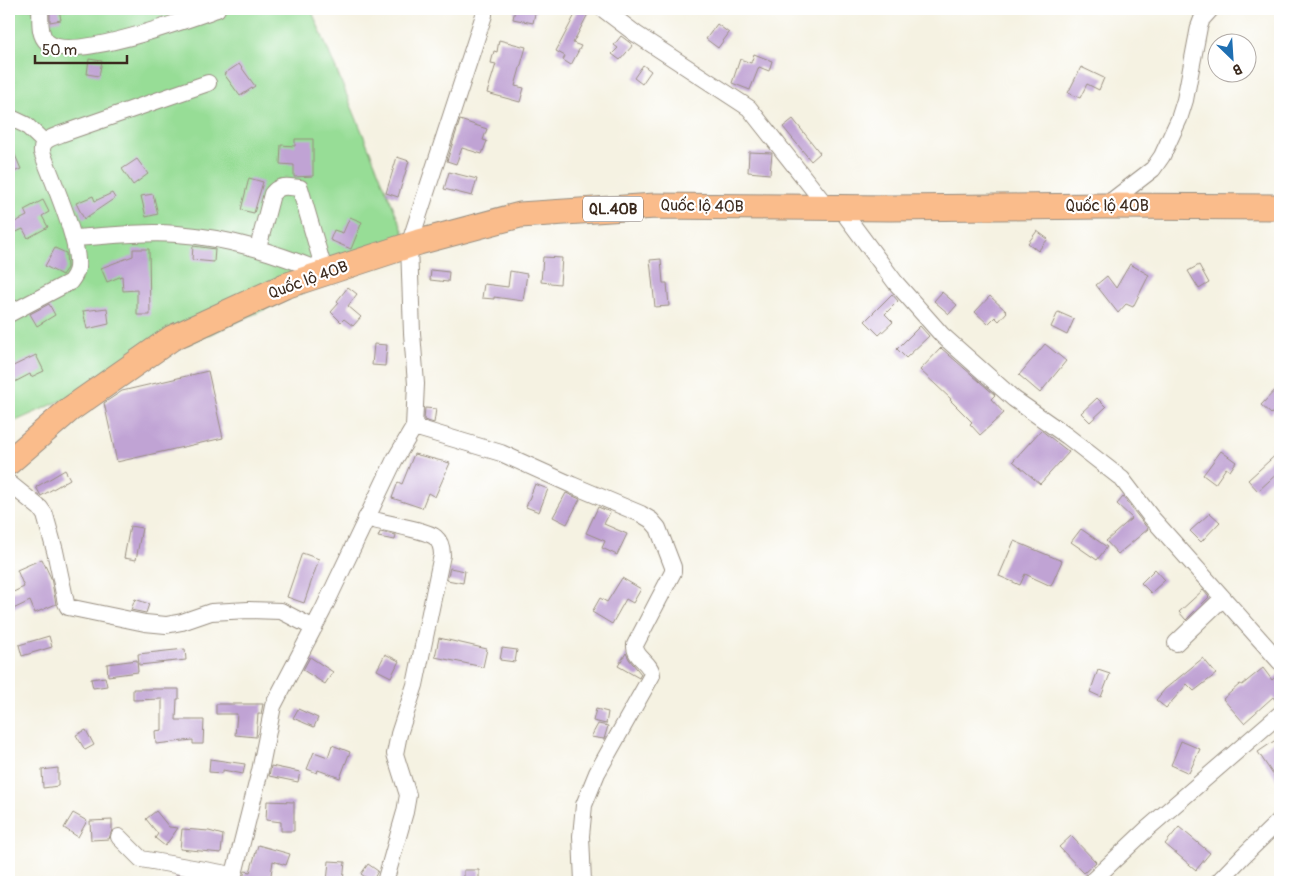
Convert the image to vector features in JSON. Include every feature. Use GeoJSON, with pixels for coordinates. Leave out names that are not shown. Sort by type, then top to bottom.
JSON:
{"type":"FeatureCollection","features":[{"type":"Feature","properties":{"kind":"highway","name":"Quốc lộ 40B"},"geometry":{"type":"LineString","coordinates":[[9,462],[68,410],[172,338],[285,286],[409,245],[520,216],[655,206],[834,208],[1280,207]]}},
{"type":"Feature","properties":{"kind":"street"},"geometry":{"type":"LineString","coordinates":[[40,9],[43,37],[53,46],[66,47],[101,45],[217,9]]}},
{"type":"Feature","properties":{"kind":"street"},"geometry":{"type":"LineString","coordinates":[[119,837],[141,859],[233,878],[260,771],[272,706],[314,628],[394,461],[414,427],[416,384],[409,245],[453,113],[484,15],[484,9]]}},
{"type":"Feature","properties":{"kind":"street"},"geometry":{"type":"LineString","coordinates":[[603,9],[636,34],[749,108],[895,282],[942,334],[1014,399],[1067,436],[1122,479],[1150,517],[1280,662]]}},
{"type":"Feature","properties":{"kind":"street"},"geometry":{"type":"LineString","coordinates":[[1104,206],[1152,169],[1162,156],[1179,119],[1185,100],[1199,27],[1211,9]]}},
{"type":"Feature","properties":{"kind":"street"},"geometry":{"type":"LineString","coordinates":[[9,314],[70,282],[76,274],[74,238],[42,152],[44,142],[60,134],[208,83]]}},
{"type":"Feature","properties":{"kind":"street"},"geometry":{"type":"LineString","coordinates":[[9,117],[26,126],[44,142]]}},
{"type":"Feature","properties":{"kind":"street"},"geometry":{"type":"LineString","coordinates":[[258,248],[272,194],[277,188],[283,186],[300,188],[325,273]]}},
{"type":"Feature","properties":{"kind":"street"},"geometry":{"type":"LineString","coordinates":[[74,238],[142,233],[176,234],[208,238],[258,248],[292,259],[325,273]]}},
{"type":"Feature","properties":{"kind":"street"},"geometry":{"type":"LineString","coordinates":[[414,427],[501,453],[641,514],[651,520],[658,528],[670,559],[673,572],[671,579],[634,649],[652,670],[652,675],[596,773],[584,805],[581,836],[583,882]]}},
{"type":"Feature","properties":{"kind":"street"},"geometry":{"type":"LineString","coordinates":[[9,483],[40,508],[45,516],[68,607],[145,623],[166,625],[182,622],[211,612],[281,611],[314,628]]}},
{"type":"Feature","properties":{"kind":"street"},"geometry":{"type":"LineString","coordinates":[[366,518],[432,535],[442,549],[415,685],[399,734],[395,754],[408,795],[385,882]]}},
{"type":"Feature","properties":{"kind":"street"},"geometry":{"type":"LineString","coordinates":[[1176,643],[1223,598]]}},
{"type":"Feature","properties":{"kind":"street"},"geometry":{"type":"LineString","coordinates":[[1092,882],[1148,828],[1280,714]]}},
{"type":"Feature","properties":{"kind":"street"},"geometry":{"type":"LineString","coordinates":[[1218,882],[1280,820]]}},
{"type":"Feature","properties":{"kind":"green space"},"geometry":{"type":"Polygon","coordinates":[[[12,9],[311,9],[409,245],[9,424],[9,11],[12,9]]]}},
{"type":"Feature","properties":{"kind":"building"},"geometry":{"type":"Polygon","coordinates":[[[50,9],[59,9],[61,20],[50,22],[50,9]]]}},
{"type":"Feature","properties":{"kind":"building"},"geometry":{"type":"Polygon","coordinates":[[[515,9],[536,9],[533,23],[513,19],[515,9]]]}},
{"type":"Feature","properties":{"kind":"building"},"geometry":{"type":"Polygon","coordinates":[[[578,9],[589,12],[573,43],[581,46],[571,65],[563,60],[565,56],[556,51],[578,9]]]}},
{"type":"Feature","properties":{"kind":"building"},"geometry":{"type":"Polygon","coordinates":[[[717,24],[729,33],[718,48],[706,39],[717,24]]]}},
{"type":"Feature","properties":{"kind":"building"},"geometry":{"type":"Polygon","coordinates":[[[621,36],[633,45],[620,60],[612,54],[618,48],[614,45],[621,36]]]}},
{"type":"Feature","properties":{"kind":"building"},"geometry":{"type":"Polygon","coordinates":[[[499,40],[526,47],[515,86],[524,88],[520,102],[487,93],[496,64],[491,63],[494,51],[497,52],[499,40]]]}},
{"type":"Feature","properties":{"kind":"building"},"geometry":{"type":"Polygon","coordinates":[[[754,54],[772,61],[769,71],[759,67],[750,90],[732,83],[740,59],[751,63],[754,54]]]}},
{"type":"Feature","properties":{"kind":"building"},"geometry":{"type":"Polygon","coordinates":[[[89,59],[102,61],[99,76],[87,74],[89,59]]]}},
{"type":"Feature","properties":{"kind":"building"},"geometry":{"type":"Polygon","coordinates":[[[239,64],[255,86],[240,96],[224,74],[239,64]]]}},
{"type":"Feature","properties":{"kind":"building"},"geometry":{"type":"Polygon","coordinates":[[[643,65],[651,71],[642,84],[634,78],[643,65]]]}},
{"type":"Feature","properties":{"kind":"building"},"geometry":{"type":"Polygon","coordinates":[[[1081,67],[1104,78],[1099,90],[1087,84],[1080,98],[1068,93],[1081,67]]]}},
{"type":"Feature","properties":{"kind":"building"},"geometry":{"type":"Polygon","coordinates":[[[793,119],[820,153],[811,161],[783,127],[793,119]]]}},
{"type":"Feature","properties":{"kind":"building"},"geometry":{"type":"Polygon","coordinates":[[[460,120],[487,129],[483,140],[487,141],[482,154],[462,148],[456,164],[447,161],[460,120]]]}},
{"type":"Feature","properties":{"kind":"building"},"geometry":{"type":"Polygon","coordinates":[[[295,139],[313,139],[313,176],[294,177],[294,165],[280,164],[281,145],[295,146],[295,139]]]}},
{"type":"Feature","properties":{"kind":"building"},"geometry":{"type":"Polygon","coordinates":[[[9,141],[21,169],[9,174],[9,141]]]}},
{"type":"Feature","properties":{"kind":"building"},"geometry":{"type":"Polygon","coordinates":[[[749,152],[772,153],[770,174],[748,172],[749,152]]]}},
{"type":"Feature","properties":{"kind":"building"},"geometry":{"type":"Polygon","coordinates":[[[397,157],[409,161],[398,197],[386,193],[397,157]]]}},
{"type":"Feature","properties":{"kind":"building"},"geometry":{"type":"Polygon","coordinates":[[[137,159],[148,174],[133,185],[122,169],[137,159]]]}},
{"type":"Feature","properties":{"kind":"building"},"geometry":{"type":"Polygon","coordinates":[[[449,172],[477,179],[472,196],[444,189],[449,172]]]}},
{"type":"Feature","properties":{"kind":"building"},"geometry":{"type":"Polygon","coordinates":[[[249,178],[263,182],[254,213],[241,210],[249,178]]]}},
{"type":"Feature","properties":{"kind":"building"},"geometry":{"type":"Polygon","coordinates":[[[112,193],[115,198],[84,219],[76,203],[93,196],[95,201],[112,193]]]}},
{"type":"Feature","properties":{"kind":"building"},"geometry":{"type":"Polygon","coordinates":[[[153,194],[158,214],[146,217],[141,196],[153,194]]]}},
{"type":"Feature","properties":{"kind":"building"},"geometry":{"type":"Polygon","coordinates":[[[43,200],[49,212],[42,216],[48,227],[28,238],[23,229],[12,234],[9,225],[27,216],[24,210],[43,200]]]}},
{"type":"Feature","properties":{"kind":"building"},"geometry":{"type":"Polygon","coordinates":[[[350,217],[362,222],[351,249],[330,240],[334,230],[343,233],[350,217]]]}},
{"type":"Feature","properties":{"kind":"building"},"geometry":{"type":"Polygon","coordinates":[[[1037,231],[1048,239],[1038,251],[1028,243],[1037,231]]]}},
{"type":"Feature","properties":{"kind":"building"},"geometry":{"type":"Polygon","coordinates":[[[193,246],[215,249],[214,262],[192,260],[193,246]]]}},
{"type":"Feature","properties":{"kind":"building"},"geometry":{"type":"Polygon","coordinates":[[[55,248],[66,253],[67,268],[62,275],[45,266],[55,248]]]}},
{"type":"Feature","properties":{"kind":"building"},"geometry":{"type":"Polygon","coordinates":[[[133,249],[149,249],[150,315],[137,315],[137,290],[123,291],[122,276],[107,282],[101,268],[133,256],[133,249]]]}},
{"type":"Feature","properties":{"kind":"building"},"geometry":{"type":"Polygon","coordinates":[[[543,257],[562,258],[560,284],[541,282],[543,257]]]}},
{"type":"Feature","properties":{"kind":"building"},"geometry":{"type":"Polygon","coordinates":[[[661,259],[663,283],[667,283],[669,306],[655,307],[650,260],[661,259]]]}},
{"type":"Feature","properties":{"kind":"building"},"geometry":{"type":"Polygon","coordinates":[[[1130,264],[1149,275],[1133,307],[1126,304],[1118,313],[1096,285],[1107,276],[1116,288],[1130,264]]]}},
{"type":"Feature","properties":{"kind":"building"},"geometry":{"type":"Polygon","coordinates":[[[1199,265],[1209,283],[1199,289],[1188,271],[1199,265]]]}},
{"type":"Feature","properties":{"kind":"building"},"geometry":{"type":"Polygon","coordinates":[[[431,270],[449,272],[448,282],[430,280],[431,270]]]}},
{"type":"Feature","properties":{"kind":"building"},"geometry":{"type":"Polygon","coordinates":[[[510,271],[527,274],[523,301],[494,297],[494,299],[482,298],[484,284],[508,287],[510,271]]]}},
{"type":"Feature","properties":{"kind":"building"},"geometry":{"type":"Polygon","coordinates":[[[348,287],[357,294],[348,306],[361,317],[353,326],[344,319],[341,322],[331,312],[339,303],[337,301],[348,287]]]}},
{"type":"Feature","properties":{"kind":"building"},"geometry":{"type":"Polygon","coordinates":[[[942,292],[957,305],[949,314],[934,301],[942,292]]]}},
{"type":"Feature","properties":{"kind":"building"},"geometry":{"type":"Polygon","coordinates":[[[892,294],[898,301],[885,314],[893,322],[879,335],[865,321],[892,294]]]}},
{"type":"Feature","properties":{"kind":"building"},"geometry":{"type":"Polygon","coordinates":[[[990,296],[1007,312],[999,321],[995,317],[988,324],[975,312],[990,296]]]}},
{"type":"Feature","properties":{"kind":"building"},"geometry":{"type":"Polygon","coordinates":[[[49,304],[55,315],[37,326],[30,314],[49,304]]]}},
{"type":"Feature","properties":{"kind":"building"},"geometry":{"type":"Polygon","coordinates":[[[107,308],[109,324],[87,329],[83,311],[107,308]]]}},
{"type":"Feature","properties":{"kind":"building"},"geometry":{"type":"Polygon","coordinates":[[[1058,312],[1074,319],[1067,335],[1051,327],[1058,312]]]}},
{"type":"Feature","properties":{"kind":"building"},"geometry":{"type":"Polygon","coordinates":[[[920,326],[929,336],[906,358],[897,349],[920,326]]]}},
{"type":"Feature","properties":{"kind":"building"},"geometry":{"type":"Polygon","coordinates":[[[374,344],[387,345],[385,366],[372,365],[374,344]]]}},
{"type":"Feature","properties":{"kind":"building"},"geometry":{"type":"Polygon","coordinates":[[[1045,344],[1066,361],[1040,393],[1019,375],[1045,344]]]}},
{"type":"Feature","properties":{"kind":"building"},"geometry":{"type":"Polygon","coordinates":[[[941,348],[995,395],[991,399],[1004,413],[980,435],[970,424],[972,422],[951,399],[920,370],[941,348]]]}},
{"type":"Feature","properties":{"kind":"building"},"geometry":{"type":"Polygon","coordinates":[[[36,355],[44,371],[31,377],[30,374],[9,385],[9,368],[36,355]]]}},
{"type":"Feature","properties":{"kind":"building"},"geometry":{"type":"Polygon","coordinates":[[[208,371],[223,438],[117,462],[104,403],[122,391],[208,371]]]}},
{"type":"Feature","properties":{"kind":"building"},"geometry":{"type":"Polygon","coordinates":[[[1280,385],[1280,404],[1271,414],[1261,405],[1280,385]]]}},
{"type":"Feature","properties":{"kind":"building"},"geometry":{"type":"Polygon","coordinates":[[[1097,398],[1106,407],[1090,422],[1081,413],[1097,398]]]}},
{"type":"Feature","properties":{"kind":"building"},"geometry":{"type":"Polygon","coordinates":[[[425,408],[436,409],[434,423],[424,420],[425,408]]]}},
{"type":"Feature","properties":{"kind":"building"},"geometry":{"type":"Polygon","coordinates":[[[1041,430],[1069,452],[1040,484],[1013,461],[1041,430]]]}},
{"type":"Feature","properties":{"kind":"building"},"geometry":{"type":"Polygon","coordinates":[[[1221,451],[1236,462],[1230,471],[1226,468],[1215,484],[1203,475],[1221,451]]]}},
{"type":"Feature","properties":{"kind":"building"},"geometry":{"type":"Polygon","coordinates":[[[1280,451],[1280,471],[1258,491],[1248,480],[1280,451]]]}},
{"type":"Feature","properties":{"kind":"building"},"geometry":{"type":"Polygon","coordinates":[[[414,454],[450,463],[435,497],[428,493],[422,508],[392,498],[398,482],[402,484],[414,454]]]}},
{"type":"Feature","properties":{"kind":"building"},"geometry":{"type":"Polygon","coordinates":[[[65,470],[70,479],[41,496],[36,487],[65,470]]]}},
{"type":"Feature","properties":{"kind":"building"},"geometry":{"type":"Polygon","coordinates":[[[535,484],[548,489],[539,512],[526,507],[535,484]]]}},
{"type":"Feature","properties":{"kind":"building"},"geometry":{"type":"Polygon","coordinates":[[[566,493],[580,499],[567,524],[553,517],[566,493]]]}},
{"type":"Feature","properties":{"kind":"building"},"geometry":{"type":"Polygon","coordinates":[[[1123,497],[1148,529],[1118,554],[1106,541],[1132,518],[1117,504],[1123,497]]]}},
{"type":"Feature","properties":{"kind":"building"},"geometry":{"type":"Polygon","coordinates":[[[598,507],[610,512],[604,524],[627,534],[617,555],[602,548],[605,541],[586,533],[598,507]]]}},
{"type":"Feature","properties":{"kind":"building"},"geometry":{"type":"Polygon","coordinates":[[[1210,513],[1220,522],[1201,542],[1190,531],[1210,513]]]}},
{"type":"Feature","properties":{"kind":"building"},"geometry":{"type":"Polygon","coordinates":[[[130,526],[142,528],[136,560],[124,558],[130,526]]]}},
{"type":"Feature","properties":{"kind":"building"},"geometry":{"type":"Polygon","coordinates":[[[1081,529],[1107,547],[1097,560],[1071,542],[1081,529]]]}},
{"type":"Feature","properties":{"kind":"building"},"geometry":{"type":"Polygon","coordinates":[[[380,532],[396,535],[395,540],[378,537],[380,532]]]}},
{"type":"Feature","properties":{"kind":"building"},"geometry":{"type":"Polygon","coordinates":[[[1014,541],[1062,561],[1051,586],[1025,574],[1020,585],[999,576],[1014,541]]]}},
{"type":"Feature","properties":{"kind":"building"},"geometry":{"type":"Polygon","coordinates":[[[302,553],[319,559],[304,603],[287,597],[302,553]]]}},
{"type":"Feature","properties":{"kind":"building"},"geometry":{"type":"Polygon","coordinates":[[[42,559],[51,578],[56,604],[35,613],[30,601],[9,611],[9,594],[24,587],[17,570],[42,559]]]}},
{"type":"Feature","properties":{"kind":"building"},"geometry":{"type":"Polygon","coordinates":[[[450,568],[465,571],[463,583],[447,580],[450,568]]]}},
{"type":"Feature","properties":{"kind":"building"},"geometry":{"type":"Polygon","coordinates":[[[1155,569],[1165,580],[1151,593],[1141,583],[1155,569]]]}},
{"type":"Feature","properties":{"kind":"building"},"geometry":{"type":"Polygon","coordinates":[[[622,578],[641,589],[633,603],[626,599],[612,624],[592,612],[600,598],[607,602],[622,578]]]}},
{"type":"Feature","properties":{"kind":"building"},"geometry":{"type":"Polygon","coordinates":[[[1203,590],[1209,597],[1186,620],[1179,612],[1203,590]]]}},
{"type":"Feature","properties":{"kind":"building"},"geometry":{"type":"Polygon","coordinates":[[[135,599],[149,604],[146,613],[131,610],[135,599]]]}},
{"type":"Feature","properties":{"kind":"building"},"geometry":{"type":"Polygon","coordinates":[[[49,636],[52,647],[22,656],[19,645],[49,636]]]}},
{"type":"Feature","properties":{"kind":"building"},"geometry":{"type":"Polygon","coordinates":[[[439,638],[487,649],[483,667],[435,657],[439,638]]]}},
{"type":"Feature","properties":{"kind":"building"},"geometry":{"type":"Polygon","coordinates":[[[502,648],[517,650],[515,662],[500,660],[502,648]]]}},
{"type":"Feature","properties":{"kind":"building"},"geometry":{"type":"Polygon","coordinates":[[[185,649],[186,660],[139,665],[138,654],[185,649]]]}},
{"type":"Feature","properties":{"kind":"building"},"geometry":{"type":"Polygon","coordinates":[[[626,653],[641,674],[639,678],[618,666],[626,653]]]}},
{"type":"Feature","properties":{"kind":"building"},"geometry":{"type":"Polygon","coordinates":[[[385,654],[399,661],[391,677],[377,670],[385,654]]]}},
{"type":"Feature","properties":{"kind":"building"},"geometry":{"type":"Polygon","coordinates":[[[310,657],[333,672],[325,684],[303,670],[310,657]]]}},
{"type":"Feature","properties":{"kind":"building"},"geometry":{"type":"Polygon","coordinates":[[[1203,658],[1216,674],[1194,691],[1187,684],[1166,708],[1156,700],[1165,689],[1203,658]]]}},
{"type":"Feature","properties":{"kind":"building"},"geometry":{"type":"Polygon","coordinates":[[[137,660],[138,672],[108,676],[107,664],[137,660]]]}},
{"type":"Feature","properties":{"kind":"building"},"geometry":{"type":"Polygon","coordinates":[[[1263,668],[1272,680],[1280,673],[1280,704],[1273,697],[1244,723],[1223,699],[1263,668]]]}},
{"type":"Feature","properties":{"kind":"building"},"geometry":{"type":"Polygon","coordinates":[[[1098,670],[1110,674],[1101,697],[1090,692],[1098,670]]]}},
{"type":"Feature","properties":{"kind":"building"},"geometry":{"type":"Polygon","coordinates":[[[105,677],[107,686],[93,688],[91,679],[105,677]]]}},
{"type":"Feature","properties":{"kind":"building"},"geometry":{"type":"Polygon","coordinates":[[[133,689],[179,689],[176,720],[204,720],[203,744],[193,744],[193,740],[156,744],[155,731],[162,730],[162,699],[133,700],[133,689]]]}},
{"type":"Feature","properties":{"kind":"building"},"geometry":{"type":"Polygon","coordinates":[[[216,704],[263,704],[261,714],[258,714],[256,737],[235,735],[237,714],[216,714],[216,704]]]}},
{"type":"Feature","properties":{"kind":"building"},"geometry":{"type":"Polygon","coordinates":[[[298,709],[318,718],[314,727],[293,718],[298,709]]]}},
{"type":"Feature","properties":{"kind":"building"},"geometry":{"type":"Polygon","coordinates":[[[596,709],[608,712],[606,724],[593,721],[596,709]]]}},
{"type":"Feature","properties":{"kind":"building"},"geometry":{"type":"Polygon","coordinates":[[[598,724],[608,726],[604,739],[591,737],[598,724]]]}},
{"type":"Feature","properties":{"kind":"building"},"geometry":{"type":"Polygon","coordinates":[[[86,730],[94,745],[85,750],[76,735],[86,730]]]}},
{"type":"Feature","properties":{"kind":"building"},"geometry":{"type":"Polygon","coordinates":[[[1280,737],[1280,785],[1258,752],[1280,737]]]}},
{"type":"Feature","properties":{"kind":"building"},"geometry":{"type":"Polygon","coordinates":[[[1181,741],[1200,749],[1189,773],[1171,765],[1181,741]]]}},
{"type":"Feature","properties":{"kind":"building"},"geometry":{"type":"Polygon","coordinates":[[[332,745],[350,752],[340,778],[318,770],[317,773],[307,769],[314,752],[328,757],[332,745]]]}},
{"type":"Feature","properties":{"kind":"building"},"geometry":{"type":"Polygon","coordinates":[[[210,759],[245,764],[243,774],[223,770],[223,773],[209,772],[210,759]]]}},
{"type":"Feature","properties":{"kind":"building"},"geometry":{"type":"Polygon","coordinates":[[[271,766],[300,772],[298,782],[269,776],[271,766]]]}},
{"type":"Feature","properties":{"kind":"building"},"geometry":{"type":"Polygon","coordinates":[[[58,768],[58,786],[43,788],[42,770],[58,768]]]}},
{"type":"Feature","properties":{"kind":"building"},"geometry":{"type":"Polygon","coordinates":[[[267,801],[294,802],[294,831],[281,831],[281,822],[266,820],[267,801]]]}},
{"type":"Feature","properties":{"kind":"building"},"geometry":{"type":"Polygon","coordinates":[[[156,811],[169,827],[178,828],[165,846],[155,838],[158,834],[146,819],[156,811]]]}},
{"type":"Feature","properties":{"kind":"building"},"geometry":{"type":"Polygon","coordinates":[[[73,813],[87,821],[78,837],[64,828],[73,813]]]}},
{"type":"Feature","properties":{"kind":"building"},"geometry":{"type":"Polygon","coordinates":[[[112,820],[112,830],[109,839],[91,840],[90,821],[112,820]]]}},
{"type":"Feature","properties":{"kind":"building"},"geometry":{"type":"Polygon","coordinates":[[[1179,827],[1210,853],[1196,870],[1165,844],[1179,827]]]}},
{"type":"Feature","properties":{"kind":"building"},"geometry":{"type":"Polygon","coordinates":[[[182,829],[209,831],[223,835],[221,853],[180,849],[182,829]]]}},
{"type":"Feature","properties":{"kind":"building"},"geometry":{"type":"Polygon","coordinates":[[[1071,836],[1096,862],[1084,873],[1059,847],[1071,836]]]}},
{"type":"Feature","properties":{"kind":"building"},"geometry":{"type":"Polygon","coordinates":[[[258,845],[290,854],[286,865],[273,861],[270,882],[242,882],[245,871],[250,872],[258,845]]]}},
{"type":"Feature","properties":{"kind":"building"},"geometry":{"type":"Polygon","coordinates":[[[329,861],[345,862],[343,882],[327,882],[329,861]]]}},
{"type":"Feature","properties":{"kind":"building"},"geometry":{"type":"Polygon","coordinates":[[[368,864],[378,871],[372,882],[361,874],[368,864]]]}},
{"type":"Feature","properties":{"kind":"building"},"geometry":{"type":"Polygon","coordinates":[[[464,870],[479,870],[479,882],[464,882],[464,870]]]}},
{"type":"Feature","properties":{"kind":"building"},"geometry":{"type":"Polygon","coordinates":[[[176,875],[216,882],[175,882],[176,875]]]}}]}
